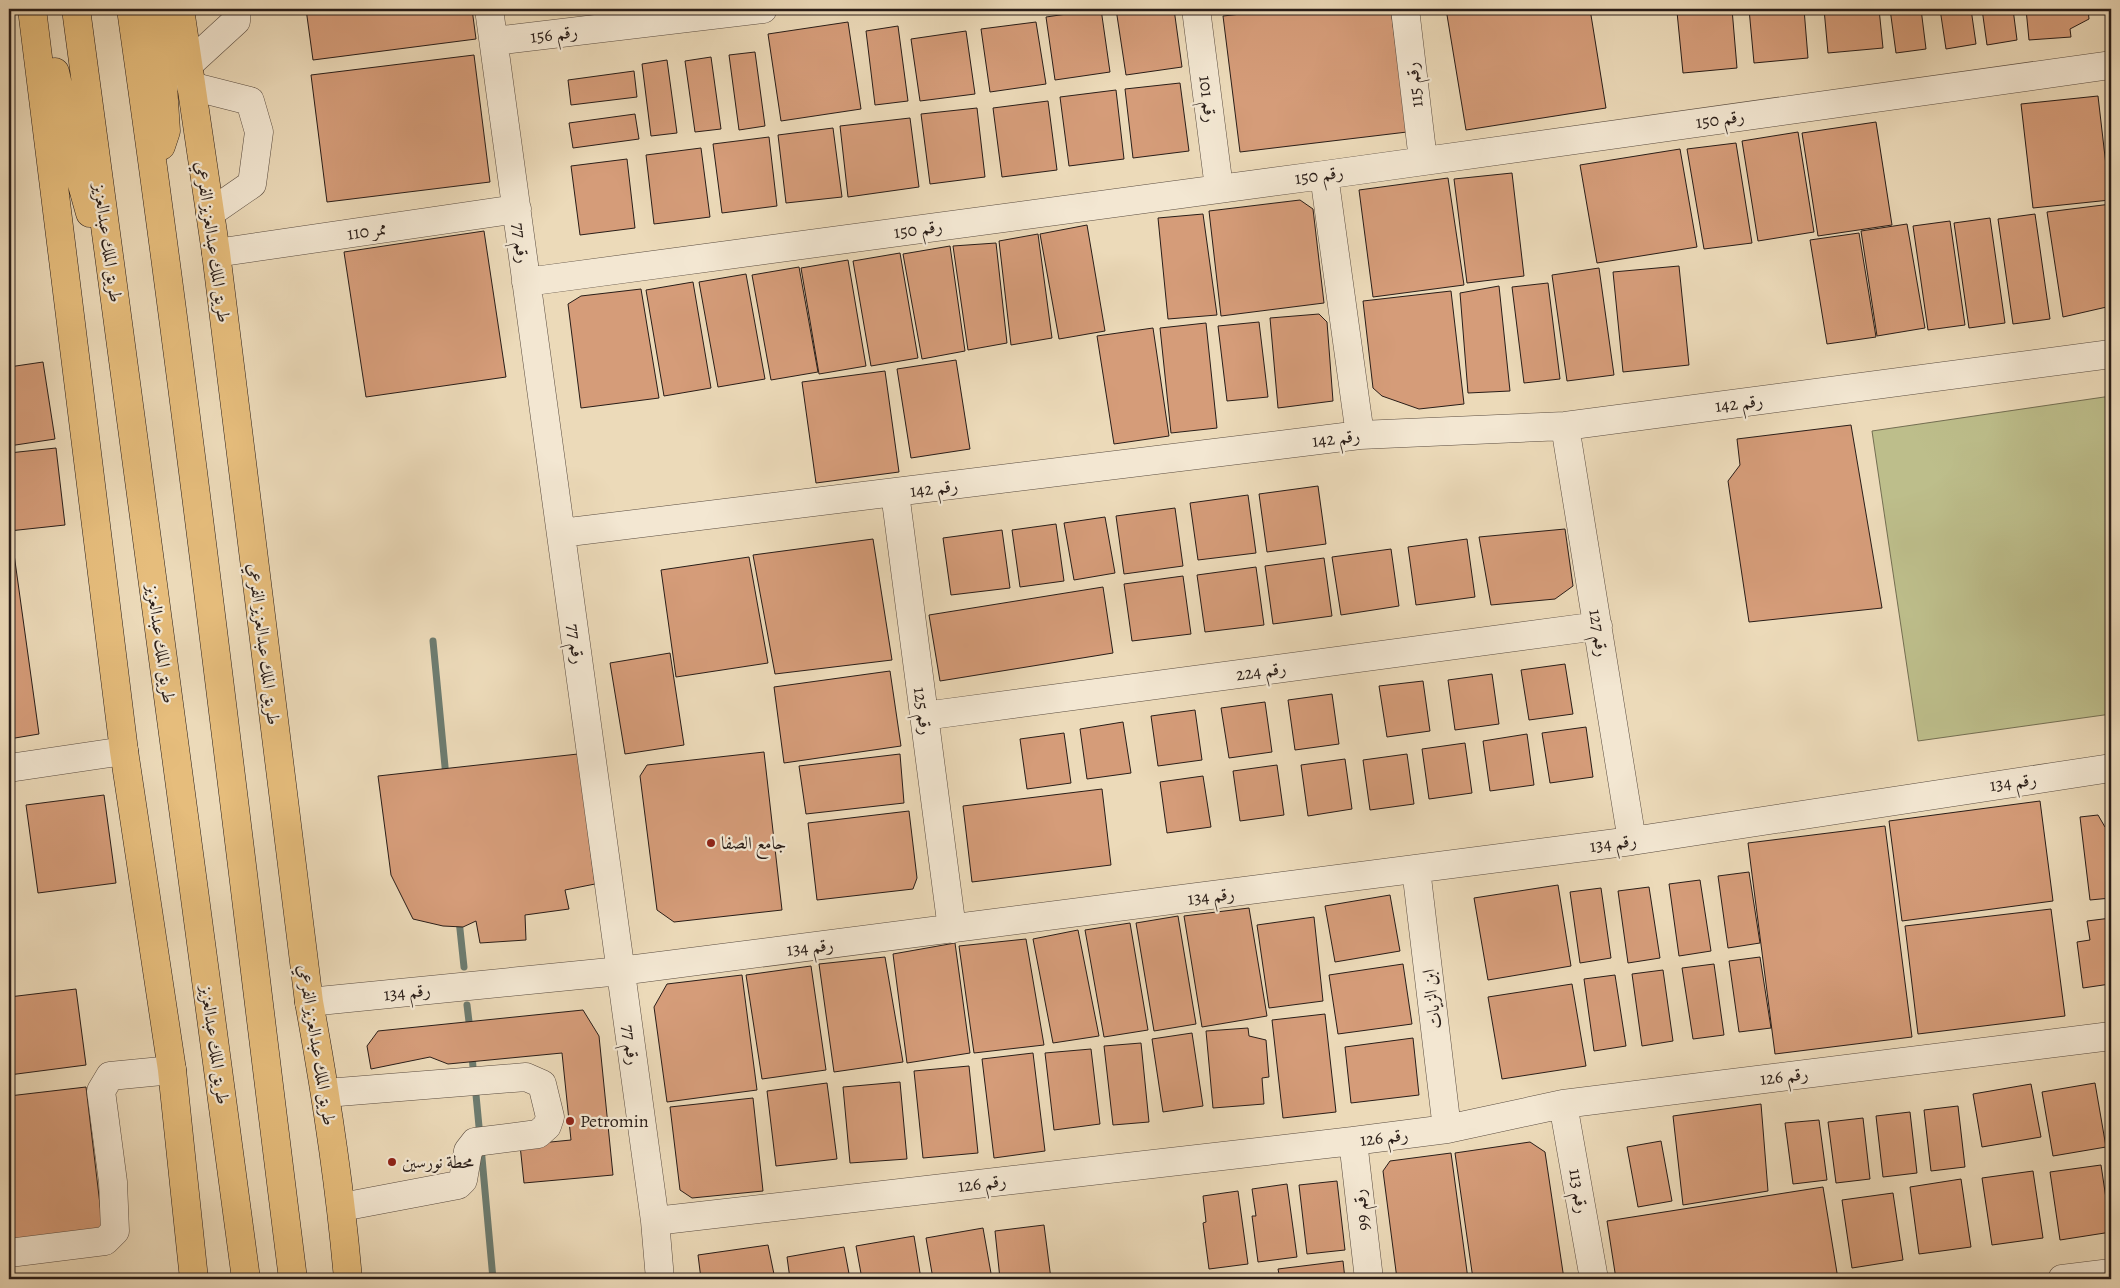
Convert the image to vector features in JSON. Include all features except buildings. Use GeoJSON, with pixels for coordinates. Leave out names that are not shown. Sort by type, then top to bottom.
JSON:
{"type":"FeatureCollection","features":[{"type":"Feature","properties":{"kind":"main road"},"geometry":{"type":"LineString","coordinates":[[32,9],[124,751],[172,1070],[194,1279]]}},
{"type":"Feature","properties":{"kind":"main road"},"geometry":{"type":"LineString","coordinates":[[36,9],[58,80],[76,164],[116,307]]}},
{"type":"Feature","properties":{"kind":"main road","name":"طريق الملك عبدالعزيز"},"geometry":{"type":"LineString","coordinates":[[76,9],[246,1279]]}},
{"type":"Feature","properties":{"kind":"main road"},"geometry":{"type":"LineString","coordinates":[[132,9],[154,169],[293,1279]]}},
{"type":"Feature","properties":{"kind":"main road"},"geometry":{"type":"LineString","coordinates":[[154,169],[166,131],[158,9]]}},
{"type":"Feature","properties":{"kind":"main road","name":"طريق الملك عبدالعزيز الفرعي"},"geometry":{"type":"LineString","coordinates":[[180,9],[216,253],[309,1002],[326,1093],[342,1207],[348,1279]]}},
{"type":"Feature","properties":{"kind":"street"},"geometry":{"type":"LineString","coordinates":[[210,214],[252,184],[259,132],[250,101],[190,76],[236,21],[237,9]]}},
{"type":"Feature","properties":{"kind":"street","name":"رقم 77"},"geometry":{"type":"LineString","coordinates":[[489,9],[655,1221],[660,1279]]}},
{"type":"Feature","properties":{"kind":"street","name":"رقم 156"},"geometry":{"type":"LineString","coordinates":[[494,41],[763,9]]}},
{"type":"Feature","properties":{"kind":"street","name":"رقم 101"},"geometry":{"type":"LineString","coordinates":[[1196,9],[1219,188]]}},
{"type":"Feature","properties":{"kind":"street","name":"رقم 115"},"geometry":{"type":"LineString","coordinates":[[1405,9],[1422,160]]}},
{"type":"Feature","properties":{"kind":"street","name":"رقم 150"},"geometry":{"type":"LineString","coordinates":[[526,282],[1324,175],[2111,65]]}},
{"type":"Feature","properties":{"kind":"street"},"geometry":{"type":"LineString","coordinates":[[1324,175],[1360,435]]}},
{"type":"Feature","properties":{"kind":"street","name":"110 ممر"},"geometry":{"type":"LineString","coordinates":[[216,253],[517,209]]}},
{"type":"Feature","properties":{"kind":"street","name":"رقم 142"},"geometry":{"type":"LineString","coordinates":[[561,533],[1360,435],[1565,426],[2111,354]]}},
{"type":"Feature","properties":{"kind":"street","name":"رقم 127"},"geometry":{"type":"LineString","coordinates":[[1565,426],[1632,841]]}},
{"type":"Feature","properties":{"kind":"street","name":"رقم 125"},"geometry":{"type":"LineString","coordinates":[[894,493],[952,929]]}},
{"type":"Feature","properties":{"kind":"street","name":"رقم 224"},"geometry":{"type":"LineString","coordinates":[[924,716],[1598,626]]}},
{"type":"Feature","properties":{"kind":"street"},"geometry":{"type":"LineString","coordinates":[[9,768],[124,751]]}},
{"type":"Feature","properties":{"kind":"street","name":"رقم 134"},"geometry":{"type":"LineString","coordinates":[[309,1002],[620,971],[1632,841],[2111,768]]}},
{"type":"Feature","properties":{"kind":"street","name":"ابن الزيات"},"geometry":{"type":"LineString","coordinates":[[1416,869],[1447,1129]]}},
{"type":"Feature","properties":{"kind":"street","name":"رقم 126"},"geometry":{"type":"LineString","coordinates":[[655,1221],[1354,1141],[1447,1129],[1563,1104],[2111,1036]]}},
{"type":"Feature","properties":{"kind":"street"},"geometry":{"type":"LineString","coordinates":[[9,1253],[105,1241],[115,1231],[113,1182],[101,1091],[110,1076],[172,1070]]}},
{"type":"Feature","properties":{"kind":"street"},"geometry":{"type":"LineString","coordinates":[[326,1093],[526,1077],[542,1084],[550,1117],[548,1126],[538,1134],[485,1141],[468,1151],[463,1180],[458,1185],[342,1207]]}},
{"type":"Feature","properties":{"kind":"street","name":"رقم 113"},"geometry":{"type":"LineString","coordinates":[[1563,1104],[1594,1279]]}},
{"type":"Feature","properties":{"kind":"street","name":"رقم 99"},"geometry":{"type":"LineString","coordinates":[[1354,1141],[1369,1279]]}},
{"type":"Feature","properties":{"kind":"street"},"geometry":{"type":"LineString","coordinates":[[2062,1279],[2111,1273]]}},
{"type":"Feature","properties":{"kind":"green space"},"geometry":{"type":"Polygon","coordinates":[[[2111,396],[2111,714],[1918,741],[1872,431],[2111,396]]]}},
{"type":"Feature","properties":{"kind":"waterway"},"geometry":{"type":"LineString","coordinates":[[433,641],[446,777]]}},
{"type":"Feature","properties":{"kind":"waterway"},"geometry":{"type":"LineString","coordinates":[[459,920],[464,967]]}},
{"type":"Feature","properties":{"kind":"waterway"},"geometry":{"type":"LineString","coordinates":[[467,1005],[470,1030]]}},
{"type":"Feature","properties":{"kind":"waterway"},"geometry":{"type":"LineString","coordinates":[[472,1053],[473,1068]]}},
{"type":"Feature","properties":{"kind":"waterway"},"geometry":{"type":"LineString","coordinates":[[476,1095],[480,1137]]}},
{"type":"Feature","properties":{"kind":"waterway"},"geometry":{"type":"LineString","coordinates":[[481,1147],[493,1279]]}},
{"type":"Feature","properties":{"kind":"place","name":"جامع الصفا"},"geometry":{"type":"Point","coordinates":[711,843]}},
{"type":"Feature","properties":{"kind":"place","name":"Petromin"},"geometry":{"type":"Point","coordinates":[570,1121]}},
{"type":"Feature","properties":{"kind":"place","name":"محطة نورسين"},"geometry":{"type":"Point","coordinates":[392,1162]}}]}
